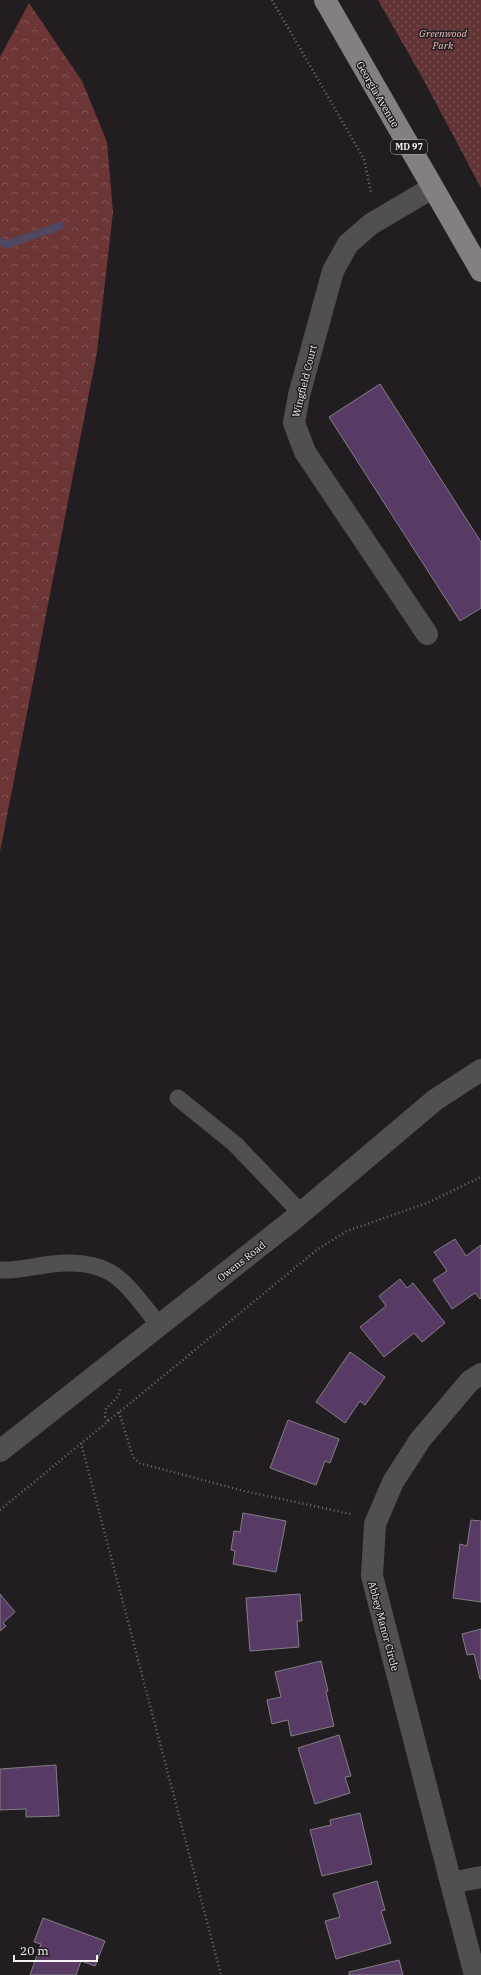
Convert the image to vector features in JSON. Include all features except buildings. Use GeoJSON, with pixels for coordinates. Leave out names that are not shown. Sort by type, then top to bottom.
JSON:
{"type":"FeatureCollection","features":[{"type":"Feature","properties":{"kind":"main road","name":"Georgia Avenue"},"geometry":{"type":"LineString","coordinates":[[325,0],[481,271]]}},
{"type":"Feature","properties":{"kind":"street","name":"Wingfield Court"},"geometry":{"type":"LineString","coordinates":[[427,634],[305,452],[294,423],[299,395],[333,270],[348,244],[371,224],[432,188]]}},
{"type":"Feature","properties":{"kind":"street","name":"Owens Road"},"geometry":{"type":"LineString","coordinates":[[0,1451],[301,1213],[435,1100],[481,1070]]}},
{"type":"Feature","properties":{"kind":"street","name":"Abbey Manor Circle"},"geometry":{"type":"LineString","coordinates":[[475,1975],[372,1576],[375,1524],[393,1482],[420,1440],[470,1381],[481,1374]]}},
{"type":"Feature","properties":{"kind":"street"},"geometry":{"type":"LineString","coordinates":[[451,1883],[481,1877]]}},
{"type":"Feature","properties":{"kind":"lane"},"geometry":{"type":"LineString","coordinates":[[178,1098],[235,1144],[301,1213]]}},
{"type":"Feature","properties":{"kind":"lane"},"geometry":{"type":"LineString","coordinates":[[0,1270],[53,1264],[76,1263],[96,1265],[114,1274],[129,1288],[159,1325]]}},
{"type":"Feature","properties":{"kind":"path"},"geometry":{"type":"LineString","coordinates":[[272,0],[364,159],[371,192]]}},
{"type":"Feature","properties":{"kind":"path"},"geometry":{"type":"LineString","coordinates":[[0,1510],[318,1249],[347,1231],[427,1203],[481,1177]]}},
{"type":"Feature","properties":{"kind":"path"},"geometry":{"type":"LineString","coordinates":[[108,1420],[104,1413],[106,1408],[113,1403],[119,1394],[120,1389],[117,1384]]}},
{"type":"Feature","properties":{"kind":"path"},"geometry":{"type":"LineString","coordinates":[[119,1412],[133,1457],[139,1463],[244,1491],[351,1514]]}},
{"type":"Feature","properties":{"kind":"path"},"geometry":{"type":"LineString","coordinates":[[81,1443],[221,1975]]}},
{"type":"Feature","properties":{"kind":"green space","name":"Greenwood Park"},"geometry":{"type":"Polygon","coordinates":[[[378,0],[481,0],[481,188],[422,77],[378,0]]]}},
{"type":"Feature","properties":{"kind":"green space"},"geometry":{"type":"Polygon","coordinates":[[[29,3],[82,81],[107,142],[113,212],[97,352],[0,852],[0,57],[29,3]]]}},
{"type":"Feature","properties":{"kind":"waterway"},"geometry":{"type":"LineString","coordinates":[[0,242],[8,244],[60,226]]}}]}
